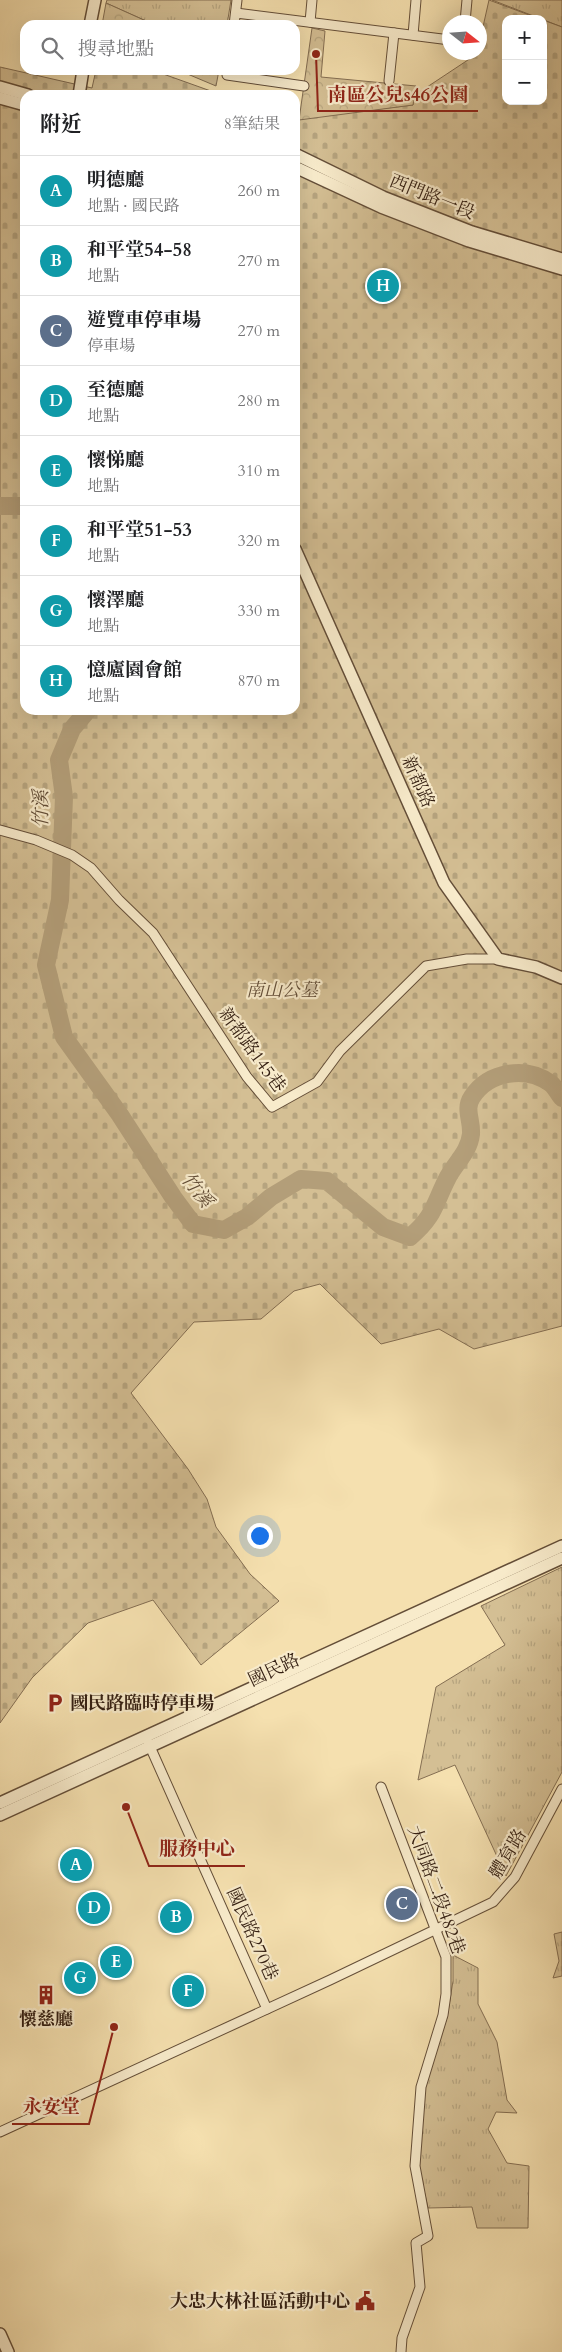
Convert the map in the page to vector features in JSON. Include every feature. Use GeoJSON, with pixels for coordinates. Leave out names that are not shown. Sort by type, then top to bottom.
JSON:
{"type":"FeatureCollection","features":[{"type":"Feature","properties":{"kind":"street"},"geometry":{"type":"LineString","coordinates":[[91,20],[95,0]]}},
{"type":"Feature","properties":{"kind":"street"},"geometry":{"type":"LineString","coordinates":[[235,20],[237,0]]}},
{"type":"Feature","properties":{"kind":"street"},"geometry":{"type":"LineString","coordinates":[[310,22],[312,0]]}},
{"type":"Feature","properties":{"kind":"street"},"geometry":{"type":"LineString","coordinates":[[413,35],[416,0]]}},
{"type":"Feature","properties":{"kind":"street"},"geometry":{"type":"LineString","coordinates":[[466,15],[467,0]]}},
{"type":"Feature","properties":{"kind":"street"},"geometry":{"type":"LineString","coordinates":[[236,13],[294,20]]}},
{"type":"Feature","properties":{"kind":"street"},"geometry":{"type":"LineString","coordinates":[[300,21],[442,39]]}},
{"type":"Feature","properties":{"kind":"street"},"geometry":{"type":"LineString","coordinates":[[389,81],[394,33]]}},
{"type":"Feature","properties":{"kind":"street"},"geometry":{"type":"LineString","coordinates":[[80,90],[82,75]]}},
{"type":"Feature","properties":{"kind":"street"},"geometry":{"type":"LineString","coordinates":[[227,76],[304,86]]}},
{"type":"Feature","properties":{"kind":"street"},"geometry":{"type":"LineString","coordinates":[[0,87],[20,93]]}},
{"type":"Feature","properties":{"kind":"street"},"geometry":{"type":"LineString","coordinates":[[0,98],[20,104]]}},
{"type":"Feature","properties":{"kind":"street","name":"西門路一段"},"geometry":{"type":"LineString","coordinates":[[300,156],[384,197],[472,232],[562,259]]}},
{"type":"Feature","properties":{"kind":"street","name":"西門路一段"},"geometry":{"type":"LineString","coordinates":[[300,169],[390,211],[469,241],[562,269]]}},
{"type":"Feature","properties":{"kind":"street","name":"新都路"},"geometry":{"type":"LineString","coordinates":[[300,560],[444,883],[498,959]]}},
{"type":"Feature","properties":{"kind":"street","name":"新都路145巷"},"geometry":{"type":"LineString","coordinates":[[0,830],[36,840],[72,855],[91,868],[153,933],[247,1076],[272,1107],[317,1082],[340,1051],[426,966],[467,959],[498,959]]}},
{"type":"Feature","properties":{"kind":"street"},"geometry":{"type":"LineString","coordinates":[[498,959],[536,967],[562,978]]}},
{"type":"Feature","properties":{"kind":"street","name":"國民路"},"geometry":{"type":"LineString","coordinates":[[0,1815],[148,1741],[562,1546]]}},
{"type":"Feature","properties":{"kind":"street","name":"國民路"},"geometry":{"type":"LineString","coordinates":[[0,1802],[148,1741],[562,1558]]}},
{"type":"Feature","properties":{"kind":"street","name":"國民路270巷"},"geometry":{"type":"LineString","coordinates":[[148,1741],[267,2009]]}},
{"type":"Feature","properties":{"kind":"street","name":"大同路二段482巷"},"geometry":{"type":"LineString","coordinates":[[381,1787],[446,1957],[446,1994],[443,2015],[421,2087],[415,2166],[428,2236],[416,2243],[420,2287],[402,2338],[401,2352]]}},
{"type":"Feature","properties":{"kind":"street","name":"體育路"},"geometry":{"type":"LineString","coordinates":[[0,2132],[493,1902],[509,1886],[521,1868],[562,1789]]}},
{"type":"Feature","properties":{"kind":"street"},"geometry":{"type":"LineString","coordinates":[[0,2334],[8,2352]]}},
{"type":"Feature","properties":{"kind":"green space"},"geometry":{"type":"Polygon","coordinates":[[[107,0],[231,0],[228,20],[144,20],[106,3],[107,0]]]}},
{"type":"Feature","properties":{"kind":"green space","name":"南山公墓"},"geometry":{"type":"Polygon","coordinates":[[[489,0],[529,15],[502,15],[502,105],[547,105],[547,21],[562,27],[562,1326],[474,1349],[439,1329],[381,1344],[320,1284],[294,1291],[261,1319],[194,1322],[131,1393],[188,1469],[207,1499],[216,1527],[250,1574],[279,1601],[201,1665],[153,1600],[88,1623],[32,1678],[0,1723],[0,67],[20,72],[20,75],[35,75],[92,88],[95,75],[166,75],[208,90],[20,90],[20,715],[300,715],[300,118],[413,105],[415,95],[468,60],[487,60],[486,15],[489,0]]]}},
{"type":"Feature","properties":{"kind":"green space"},"geometry":{"type":"Polygon","coordinates":[[[492,0],[562,0],[562,27],[547,21],[547,15],[531,15],[492,0]]]}},
{"type":"Feature","properties":{"kind":"green space"},"geometry":{"type":"Polygon","coordinates":[[[106,3],[144,20],[103,20],[106,3]]]}},
{"type":"Feature","properties":{"kind":"green space"},"geometry":{"type":"Polygon","coordinates":[[[312,28],[325,31],[321,77],[416,86],[413,105],[300,120],[312,28]]]}},
{"type":"Feature","properties":{"kind":"green space"},"geometry":{"type":"Polygon","coordinates":[[[190,75],[218,75],[216,86],[190,75]]]}},
{"type":"Feature","properties":{"kind":"green space"},"geometry":{"type":"Polygon","coordinates":[[[562,1567],[562,1772],[506,1876],[455,1765],[418,1780],[436,1687],[505,1645],[481,1606],[562,1567]]]}},
{"type":"Feature","properties":{"kind":"green space"},"geometry":{"type":"Polygon","coordinates":[[[562,1932],[562,1976],[553,1978],[559,1961],[554,1934],[562,1932]]]}},
{"type":"Feature","properties":{"kind":"green space"},"geometry":{"type":"Polygon","coordinates":[[[453,1955],[478,1968],[478,2004],[497,2042],[507,2100],[517,2113],[496,2112],[488,2129],[507,2163],[529,2166],[528,2228],[477,2228],[472,2207],[428,2208],[418,2164],[423,2088],[447,2018],[453,1981],[453,1955]]]}},
{"type":"Feature","properties":{"kind":"waterway","name":"竹溪"},"geometry":{"type":"LineString","coordinates":[[0,506],[20,506]]}},
{"type":"Feature","properties":{"kind":"waterway","name":"竹溪"},"geometry":{"type":"LineString","coordinates":[[84,715],[72,729],[59,760],[64,797],[60,900],[46,965],[64,1037],[120,1115],[173,1197],[193,1224],[224,1230],[247,1217],[271,1197],[301,1179],[327,1181],[383,1227],[410,1237],[425,1223],[448,1177],[468,1146],[471,1134],[468,1110],[470,1101],[479,1088],[488,1081],[508,1074],[530,1074],[552,1084],[562,1098]]}},
{"type":"Feature","properties":{"kind":"place","name":"南區公兒s46公園"},"geometry":{"type":"Point","coordinates":[316,54]}},
{"type":"Feature","properties":{"kind":"place","name":"憶廬園會館"},"geometry":{"type":"Point","coordinates":[383,286]}},
{"type":"Feature","properties":{"kind":"place","name":"國民路臨時停車場"},"geometry":{"type":"Point","coordinates":[55,1703]}},
{"type":"Feature","properties":{"kind":"place","name":"服務中心"},"geometry":{"type":"Point","coordinates":[126,1807]}},
{"type":"Feature","properties":{"kind":"place","name":"明德廳"},"geometry":{"type":"Point","coordinates":[76,1865]}},
{"type":"Feature","properties":{"kind":"place","name":"遊覽車停車場"},"geometry":{"type":"Point","coordinates":[402,1904]}},
{"type":"Feature","properties":{"kind":"place","name":"至德廳"},"geometry":{"type":"Point","coordinates":[94,1908]}},
{"type":"Feature","properties":{"kind":"place","name":"和平堂54-58"},"geometry":{"type":"Point","coordinates":[176,1917]}},
{"type":"Feature","properties":{"kind":"place","name":"懷悌廳"},"geometry":{"type":"Point","coordinates":[116,1962]}},
{"type":"Feature","properties":{"kind":"place","name":"懷澤廳"},"geometry":{"type":"Point","coordinates":[80,1978]}},
{"type":"Feature","properties":{"kind":"place","name":"和平堂51-53"},"geometry":{"type":"Point","coordinates":[188,1991]}},
{"type":"Feature","properties":{"kind":"place","name":"懷慈廳"},"geometry":{"type":"Point","coordinates":[46,1995]}},
{"type":"Feature","properties":{"kind":"place","name":"永安堂"},"geometry":{"type":"Point","coordinates":[114,2027]}},
{"type":"Feature","properties":{"kind":"place","name":"大忠大林社區活動中心"},"geometry":{"type":"Point","coordinates":[365,2301]}}]}
